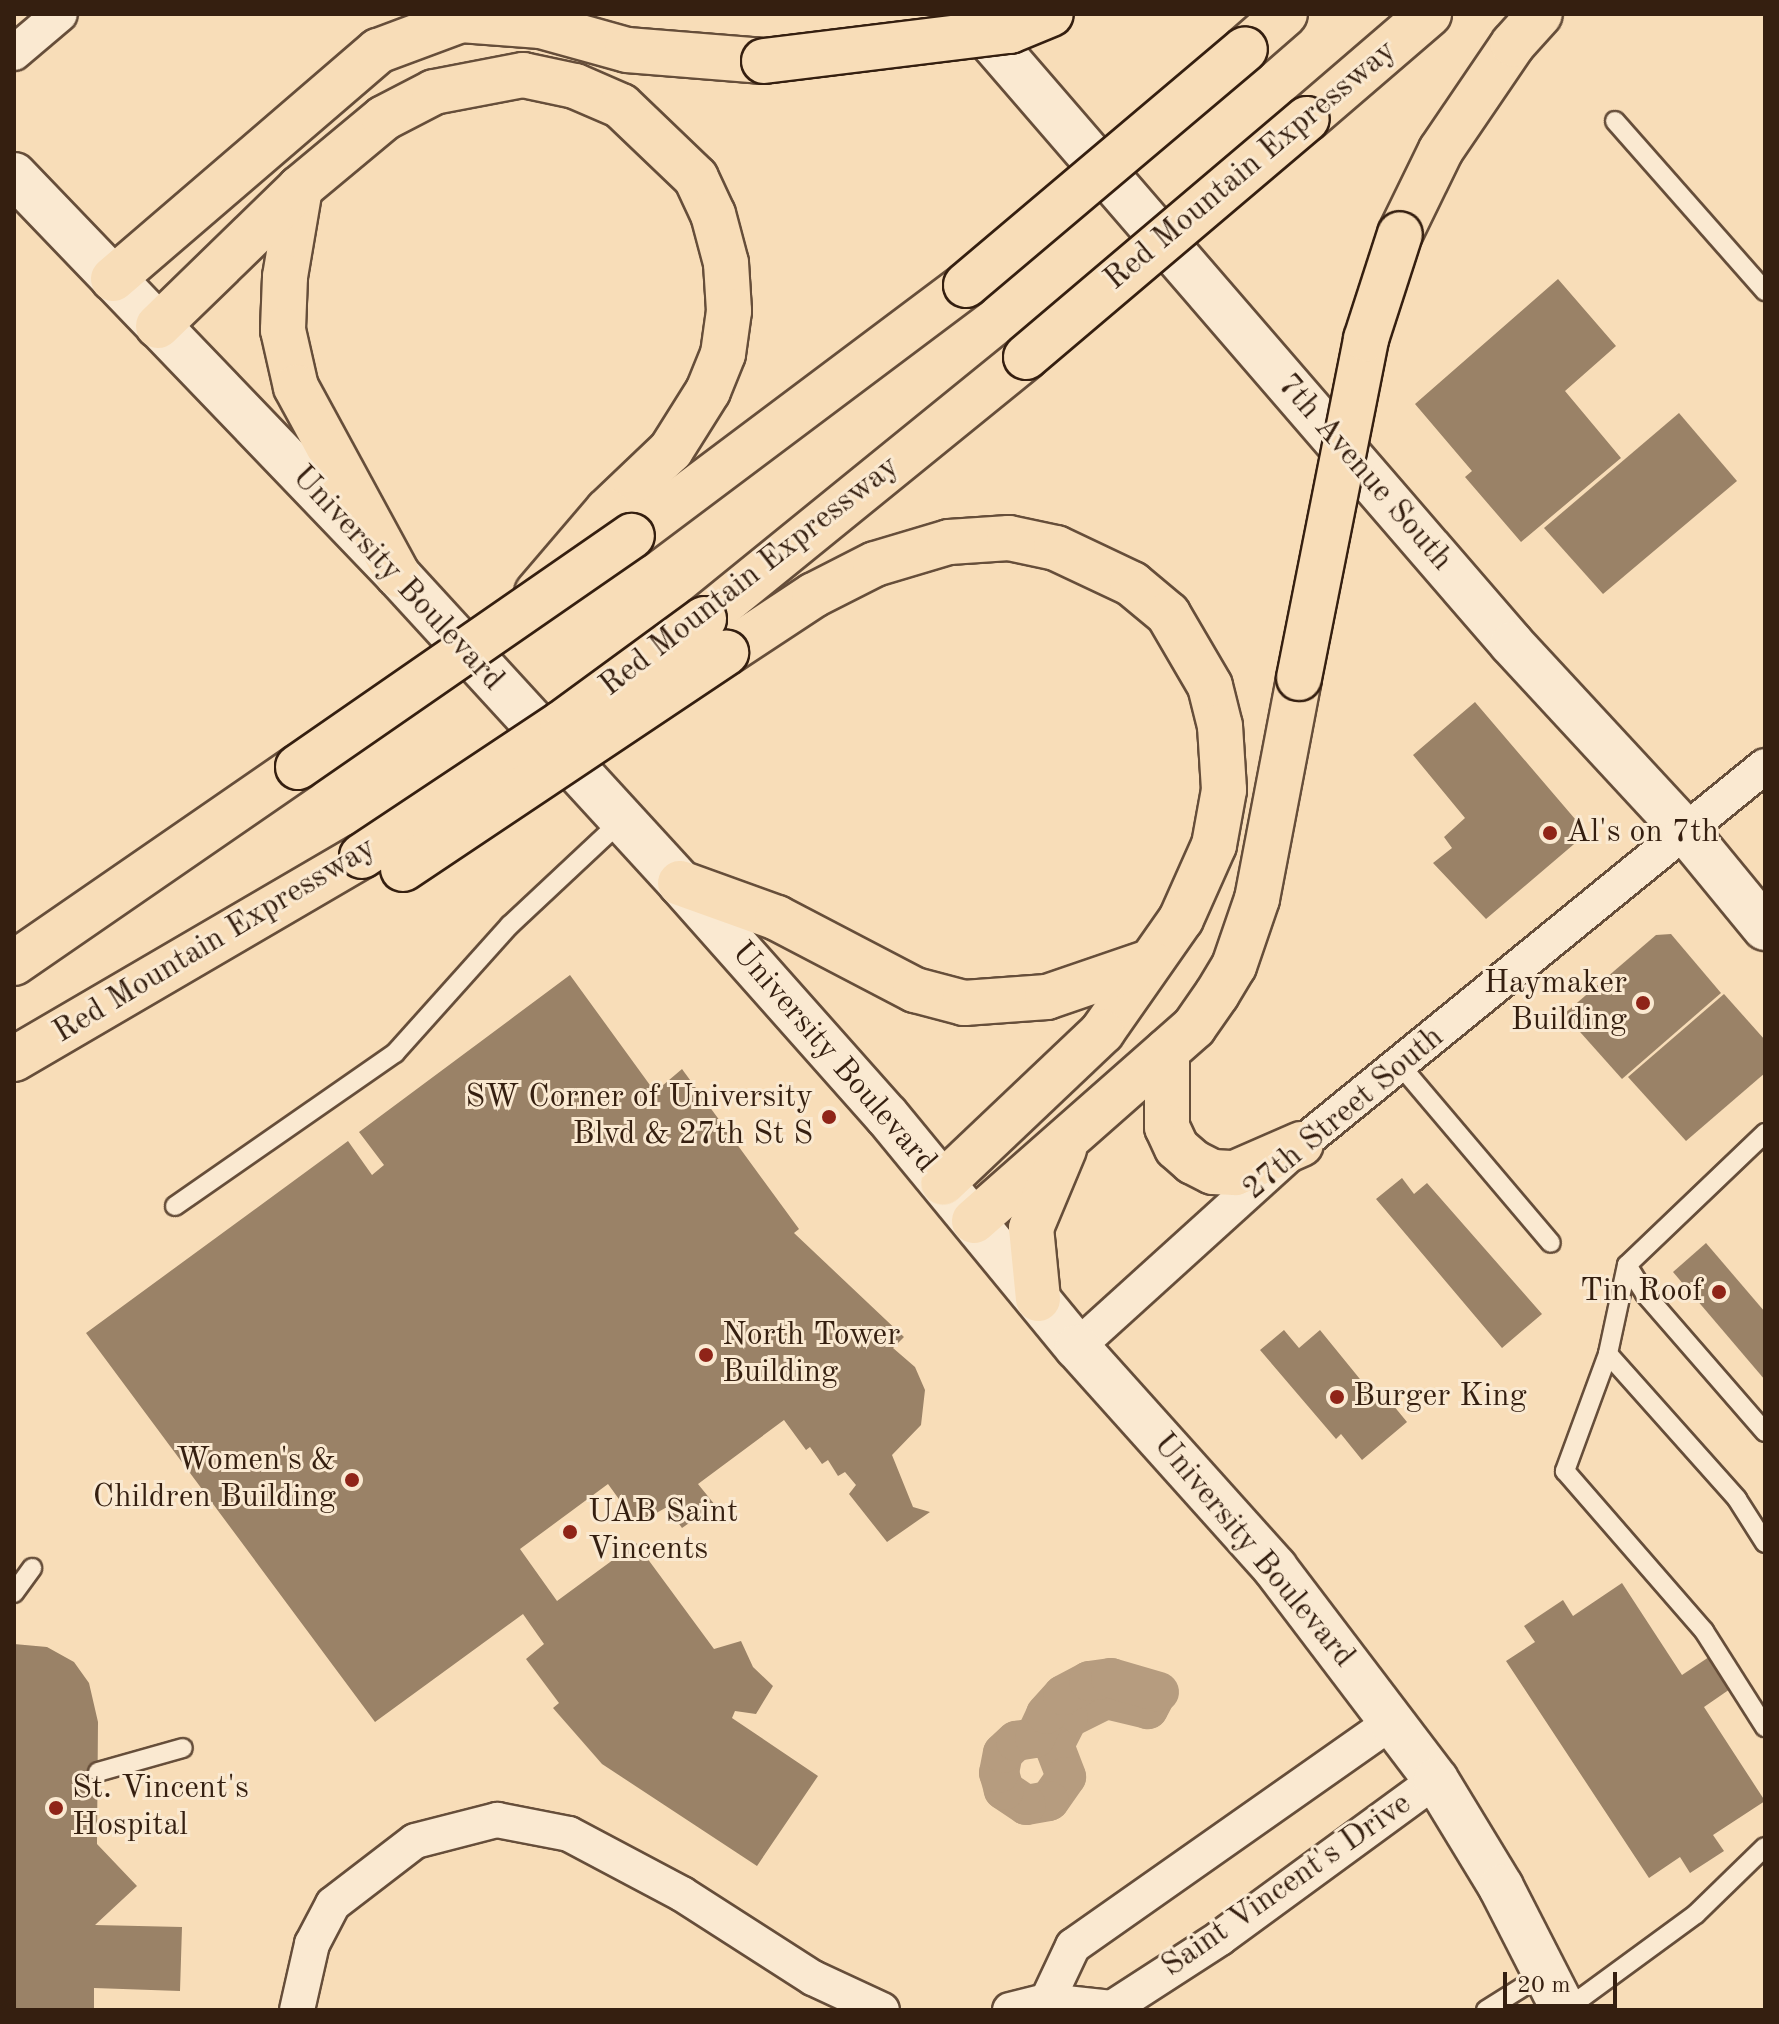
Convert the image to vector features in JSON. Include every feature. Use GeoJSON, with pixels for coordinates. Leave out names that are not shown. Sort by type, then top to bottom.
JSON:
{"type":"FeatureCollection","features":[{"type":"Feature","properties":{"kind":"highway"},"geometry":{"type":"LineString","coordinates":[[113,279],[378,51],[461,20],[541,26],[627,50],[764,61],[1010,31],[1051,14]]}},
{"type":"Feature","properties":{"kind":"highway"},"geometry":{"type":"LineString","coordinates":[[14,963],[519,615],[620,524],[966,285],[1285,14]]}},
{"type":"Feature","properties":{"kind":"highway","name":"Red Mountain Expressway"},"geometry":{"type":"LineString","coordinates":[[14,1059],[362,856],[562,723],[715,636],[1026,357],[1429,14]]}},
{"type":"Feature","properties":{"kind":"highway"},"geometry":{"type":"LineString","coordinates":[[974,1221],[1167,1051],[1217,994],[1246,934],[1265,861],[1366,339],[1400,234],[1441,150],[1513,44],[1540,14]]}},
{"type":"Feature","properties":{"kind":"highway"},"geometry":{"type":"LineString","coordinates":[[158,326],[300,188],[384,118],[434,92],[477,81],[523,75],[575,86],[621,106],[664,143],[696,178],[713,214],[726,263],[725,339],[708,391],[620,524]]}},
{"type":"Feature","properties":{"kind":"highway"},"geometry":{"type":"LineString","coordinates":[[300,188],[285,277],[283,330],[296,387],[398,575]]}},
{"type":"Feature","properties":{"kind":"highway"},"geometry":{"type":"LineString","coordinates":[[216,941],[262,942],[403,869],[715,636],[843,579],[949,542],[1009,538],[1056,548],[1132,584],[1168,614],[1191,648],[1210,686],[1224,764],[1214,845],[1181,919],[1102,1032],[943,1183]]}},
{"type":"Feature","properties":{"kind":"highway"},"geometry":{"type":"LineString","coordinates":[[680,883],[777,918],[915,990],[964,1003],[1047,997],[1149,962]]}},
{"type":"Feature","properties":{"kind":"highway"},"geometry":{"type":"LineString","coordinates":[[1167,1051],[1167,1127],[1177,1148],[1193,1162],[1213,1172],[1235,1173],[1301,1144]]}},
{"type":"Feature","properties":{"kind":"highway"},"geometry":{"type":"LineString","coordinates":[[1038,1299],[1031,1228],[1068,1141]]}},
{"type":"Feature","properties":{"kind":"street"},"geometry":{"type":"LineString","coordinates":[[14,53],[60,14]]}},
{"type":"Feature","properties":{"kind":"street","name":"7th Avenue South"},"geometry":{"type":"LineString","coordinates":[[968,14],[1512,644],[1687,833],[1765,928]]}},
{"type":"Feature","properties":{"kind":"street","name":"University Boulevard"},"geometry":{"type":"LineString","coordinates":[[14,175],[398,575],[620,822],[680,883],[943,1183],[1077,1347],[1275,1568],[1436,1780],[1501,1887],[1558,1998]]}},
{"type":"Feature","properties":{"kind":"street","name":"27th Street South"},"geometry":{"type":"LineString","coordinates":[[1077,1347],[1301,1144],[1687,833],[1765,766]]}},
{"type":"Feature","properties":{"kind":"street"},"geometry":{"type":"LineString","coordinates":[[1047,2001],[1073,1946],[1392,1722]]}},
{"type":"Feature","properties":{"kind":"street","name":"Saint Vincent's Drive"},"geometry":{"type":"LineString","coordinates":[[1010,2010],[1047,2001],[1112,2008],[1220,1938],[1436,1780]]}},
{"type":"Feature","properties":{"kind":"street"},"geometry":{"type":"LineString","coordinates":[[297,2010],[312,1944],[333,1904],[415,1841],[497,1820],[569,1834],[682,1894],[813,1978],[882,2010]]}},
{"type":"Feature","properties":{"kind":"lane"},"geometry":{"type":"LineString","coordinates":[[1615,121],[1765,291]]}},
{"type":"Feature","properties":{"kind":"lane"},"geometry":{"type":"LineString","coordinates":[[175,1206],[395,1053],[510,925],[620,822]]}},
{"type":"Feature","properties":{"kind":"lane"},"geometry":{"type":"LineString","coordinates":[[1400,1065],[1551,1243]]}},
{"type":"Feature","properties":{"kind":"lane"},"geometry":{"type":"LineString","coordinates":[[1765,1133],[1627,1265],[1608,1354],[1565,1471],[1704,1631],[1765,1727]]}},
{"type":"Feature","properties":{"kind":"lane"},"geometry":{"type":"LineString","coordinates":[[1627,1265],[1645,1294],[1765,1432]]}},
{"type":"Feature","properties":{"kind":"lane"},"geometry":{"type":"LineString","coordinates":[[1608,1354],[1737,1499],[1765,1543]]}},
{"type":"Feature","properties":{"kind":"lane"},"geometry":{"type":"LineString","coordinates":[[14,1593],[32,1568]]}},
{"type":"Feature","properties":{"kind":"lane"},"geometry":{"type":"LineString","coordinates":[[98,1772],[183,1748]]}},
{"type":"Feature","properties":{"kind":"lane"},"geometry":{"type":"LineString","coordinates":[[1486,2010],[1558,1998],[1696,1914],[1765,1847]]}},
{"type":"Feature","properties":{"kind":"building"},"geometry":{"type":"Polygon","coordinates":[[[1558,279],[1616,346],[1565,391],[1621,458],[1521,542],[1465,477],[1472,471],[1415,404],[1558,279]]]}},
{"type":"Feature","properties":{"kind":"building"},"geometry":{"type":"Polygon","coordinates":[[[1679,413],[1737,481],[1603,594],[1544,528],[1679,413]]]}},
{"type":"Feature","properties":{"kind":"building"},"geometry":{"type":"Polygon","coordinates":[[[1475,702],[1587,833],[1486,919],[1433,863],[1452,848],[1444,837],[1465,818],[1413,755],[1475,702]]]}},
{"type":"Feature","properties":{"kind":"building","name":"Haymaker Building"},"geometry":{"type":"Polygon","coordinates":[[[1671,934],[1721,993],[1622,1079],[1564,1014],[1656,935],[1671,934]]]}},
{"type":"Feature","properties":{"kind":"building"},"geometry":{"type":"Polygon","coordinates":[[[570,975],[655,1092],[682,1069],[799,1229],[794,1233],[904,1337],[893,1348],[915,1367],[925,1390],[921,1425],[892,1455],[913,1507],[930,1512],[887,1542],[849,1494],[856,1485],[845,1472],[838,1476],[828,1460],[822,1464],[810,1447],[806,1450],[784,1420],[698,1484],[715,1505],[682,1528],[667,1507],[637,1524],[608,1484],[520,1549],[557,1601],[636,1543],[714,1649],[741,1641],[753,1667],[773,1686],[756,1714],[735,1711],[732,1718],[818,1776],[757,1866],[602,1764],[553,1708],[559,1703],[526,1659],[544,1644],[523,1614],[375,1722],[86,1333],[348,1141],[372,1175],[384,1165],[359,1132],[570,975]]]}},
{"type":"Feature","properties":{"kind":"building"},"geometry":{"type":"Polygon","coordinates":[[[1724,994],[1765,1040],[1765,1073],[1686,1141],[1628,1077],[1724,994]]]}},
{"type":"Feature","properties":{"kind":"building"},"geometry":{"type":"Polygon","coordinates":[[[1402,1178],[1414,1194],[1427,1183],[1542,1314],[1502,1348],[1376,1199],[1402,1178]]]}},
{"type":"Feature","properties":{"kind":"building","name":"Tin Roof"},"geometry":{"type":"Polygon","coordinates":[[[1706,1243],[1765,1312],[1765,1380],[1673,1272],[1706,1243]]]}},
{"type":"Feature","properties":{"kind":"building","name":"Burger King"},"geometry":{"type":"Polygon","coordinates":[[[1284,1330],[1299,1348],[1320,1330],[1377,1400],[1384,1394],[1407,1422],[1362,1460],[1341,1434],[1336,1439],[1260,1350],[1284,1330]]]}},
{"type":"Feature","properties":{"kind":"building"},"geometry":{"type":"Polygon","coordinates":[[[1622,1583],[1682,1675],[1712,1655],[1733,1687],[1704,1707],[1765,1801],[1713,1835],[1724,1851],[1690,1873],[1680,1857],[1649,1878],[1506,1661],[1535,1642],[1524,1626],[1563,1600],[1573,1616],[1622,1583]]]}},
{"type":"Feature","properties":{"kind":"building","name":"St. Vincent's Hospital"},"geometry":{"type":"Polygon","coordinates":[[[14,1644],[47,1647],[74,1662],[89,1683],[98,1722],[97,1844],[137,1886],[95,1925],[182,1927],[180,1991],[94,1988],[94,2010],[14,2010],[14,1644]]]}},
{"type":"Feature","properties":{"kind":"waterway"},"geometry":{"type":"LineString","coordinates":[[1155,1696],[1148,1709],[1106,1699],[1068,1718],[1054,1745],[1066,1777],[1049,1801],[1026,1805],[1004,1790],[999,1773],[1003,1753],[1016,1741],[1035,1738],[1046,1714],[1063,1695],[1089,1681],[1111,1678],[1159,1692]]}},
{"type":"Feature","properties":{"kind":"place","name":"Al's on 7th"},"geometry":{"type":"Point","coordinates":[1550,833]}},
{"type":"Feature","properties":{"kind":"place","name":"Haymaker Building"},"geometry":{"type":"Point","coordinates":[1643,1003]}},
{"type":"Feature","properties":{"kind":"place","name":"SW Corner of University Blvd & 27th St S"},"geometry":{"type":"Point","coordinates":[829,1117]}},
{"type":"Feature","properties":{"kind":"place","name":"Tin Roof"},"geometry":{"type":"Point","coordinates":[1719,1292]}},
{"type":"Feature","properties":{"kind":"place","name":"North Tower Building"},"geometry":{"type":"Point","coordinates":[706,1355]}},
{"type":"Feature","properties":{"kind":"place","name":"Burger King"},"geometry":{"type":"Point","coordinates":[1337,1397]}},
{"type":"Feature","properties":{"kind":"place","name":"Women's & Children Building"},"geometry":{"type":"Point","coordinates":[352,1480]}},
{"type":"Feature","properties":{"kind":"place","name":"UAB Saint Vincents"},"geometry":{"type":"Point","coordinates":[570,1532]}},
{"type":"Feature","properties":{"kind":"place","name":"St. Vincent's Hospital"},"geometry":{"type":"Point","coordinates":[56,1808]}}]}
